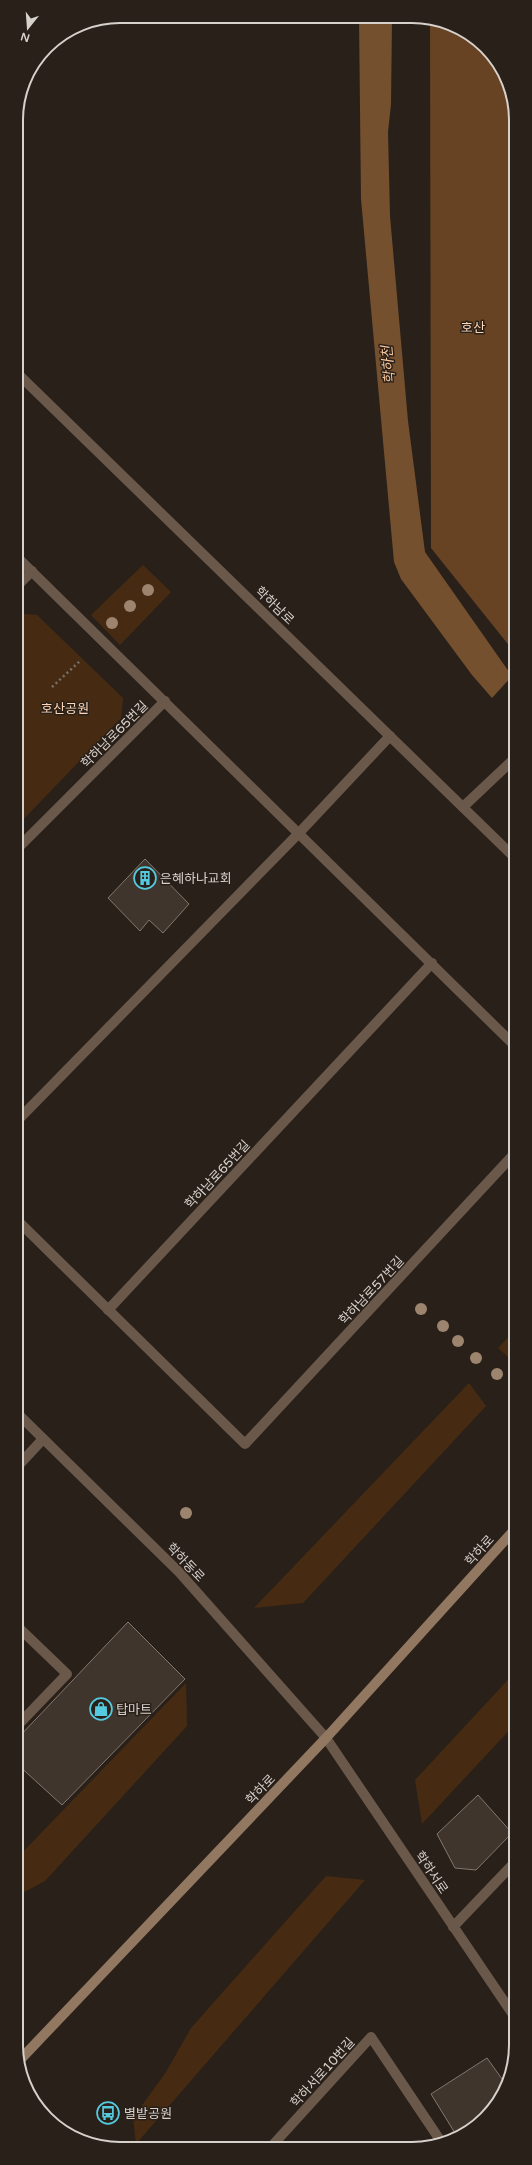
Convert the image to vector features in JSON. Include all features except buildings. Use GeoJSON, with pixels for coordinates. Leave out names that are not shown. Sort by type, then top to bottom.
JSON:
{"type":"FeatureCollection","features":[{"type":"Feature","properties":{"kind":"street","name":"학하남로"},"geometry":{"type":"LineString","coordinates":[[23,379],[509,852]]}},
{"type":"Feature","properties":{"kind":"street"},"geometry":{"type":"LineString","coordinates":[[23,563],[165,701]]}},
{"type":"Feature","properties":{"kind":"street"},"geometry":{"type":"LineString","coordinates":[[23,580],[32,571]]}},
{"type":"Feature","properties":{"kind":"street","name":"학하남로65번길"},"geometry":{"type":"LineString","coordinates":[[23,843],[165,701],[509,1040]]}},
{"type":"Feature","properties":{"kind":"street"},"geometry":{"type":"LineString","coordinates":[[23,1115],[299,833],[390,736]]}},
{"type":"Feature","properties":{"kind":"street"},"geometry":{"type":"LineString","coordinates":[[463,807],[509,764]]}},
{"type":"Feature","properties":{"kind":"street","name":"학하남로65번길"},"geometry":{"type":"LineString","coordinates":[[108,1310],[432,963]]}},
{"type":"Feature","properties":{"kind":"street","name":"학하남로57번길"},"geometry":{"type":"LineString","coordinates":[[108,1310],[245,1444],[509,1161]]}},
{"type":"Feature","properties":{"kind":"street"},"geometry":{"type":"LineString","coordinates":[[23,1226],[108,1310]]}},
{"type":"Feature","properties":{"kind":"street","name":"학하동로"},"geometry":{"type":"LineString","coordinates":[[23,1419],[179,1572],[326,1738]]}},
{"type":"Feature","properties":{"kind":"street"},"geometry":{"type":"LineString","coordinates":[[23,1461],[43,1439]]}},
{"type":"Feature","properties":{"kind":"street","name":"학하로"},"geometry":{"type":"LineString","coordinates":[[24,2056],[326,1738],[509,1536]]}},
{"type":"Feature","properties":{"kind":"street"},"geometry":{"type":"LineString","coordinates":[[23,1632],[67,1674],[23,1720]]}},
{"type":"Feature","properties":{"kind":"street","name":"학하서로"},"geometry":{"type":"LineString","coordinates":[[326,1738],[509,2009]]}},
{"type":"Feature","properties":{"kind":"street"},"geometry":{"type":"LineString","coordinates":[[453,1927],[509,1868]]}},
{"type":"Feature","properties":{"kind":"street","name":"학하서로10번길"},"geometry":{"type":"LineString","coordinates":[[275,2142],[371,2037],[439,2138]]}},
{"type":"Feature","properties":{"kind":"path"},"geometry":{"type":"LineString","coordinates":[[52,686],[80,661]]}},
{"type":"Feature","properties":{"kind":"green space","name":"호산"},"geometry":{"type":"Polygon","coordinates":[[[430,25],[449,30],[471,43],[481,51],[493,66],[499,77],[504,89],[508,108],[509,646],[431,548],[430,25]]]}},
{"type":"Feature","properties":{"kind":"green space"},"geometry":{"type":"Polygon","coordinates":[[[143,565],[171,592],[120,645],[91,615],[143,565]]]}},
{"type":"Feature","properties":{"kind":"green space","name":"호산공원"},"geometry":{"type":"Polygon","coordinates":[[[23,614],[37,615],[123,698],[121,718],[23,820],[23,614]]]}},
{"type":"Feature","properties":{"kind":"green space"},"geometry":{"type":"Polygon","coordinates":[[[509,1336],[509,1358],[498,1348],[509,1336]]]}},
{"type":"Feature","properties":{"kind":"green space"},"geometry":{"type":"Polygon","coordinates":[[[469,1383],[486,1406],[303,1603],[254,1608],[469,1383]]]}},
{"type":"Feature","properties":{"kind":"green space"},"geometry":{"type":"Polygon","coordinates":[[[509,1679],[509,1731],[422,1824],[415,1780],[509,1679]]]}},
{"type":"Feature","properties":{"kind":"green space"},"geometry":{"type":"Polygon","coordinates":[[[186,1683],[187,1726],[45,1881],[23,1893],[23,1852],[186,1683]]]}},
{"type":"Feature","properties":{"kind":"green space"},"geometry":{"type":"Polygon","coordinates":[[[326,1876],[365,1880],[138,2142],[136,2142],[133,2118],[166,2072],[191,2028],[326,1876]]]}},
{"type":"Feature","properties":{"kind":"water","name":"학하천"},"geometry":{"type":"Polygon","coordinates":[[[359,23],[392,23],[391,104],[388,132],[390,216],[408,421],[425,552],[509,672],[509,679],[492,698],[472,675],[401,579],[394,562],[361,199],[359,23]]]}},
{"type":"Feature","properties":{"kind":"place","name":"은혜하나교회"},"geometry":{"type":"Point","coordinates":[145,878]}},
{"type":"Feature","properties":{"kind":"place","name":"탑마트"},"geometry":{"type":"Point","coordinates":[101,1709]}},
{"type":"Feature","properties":{"kind":"place","name":"별밭공원"},"geometry":{"type":"Point","coordinates":[108,2113]}}]}
